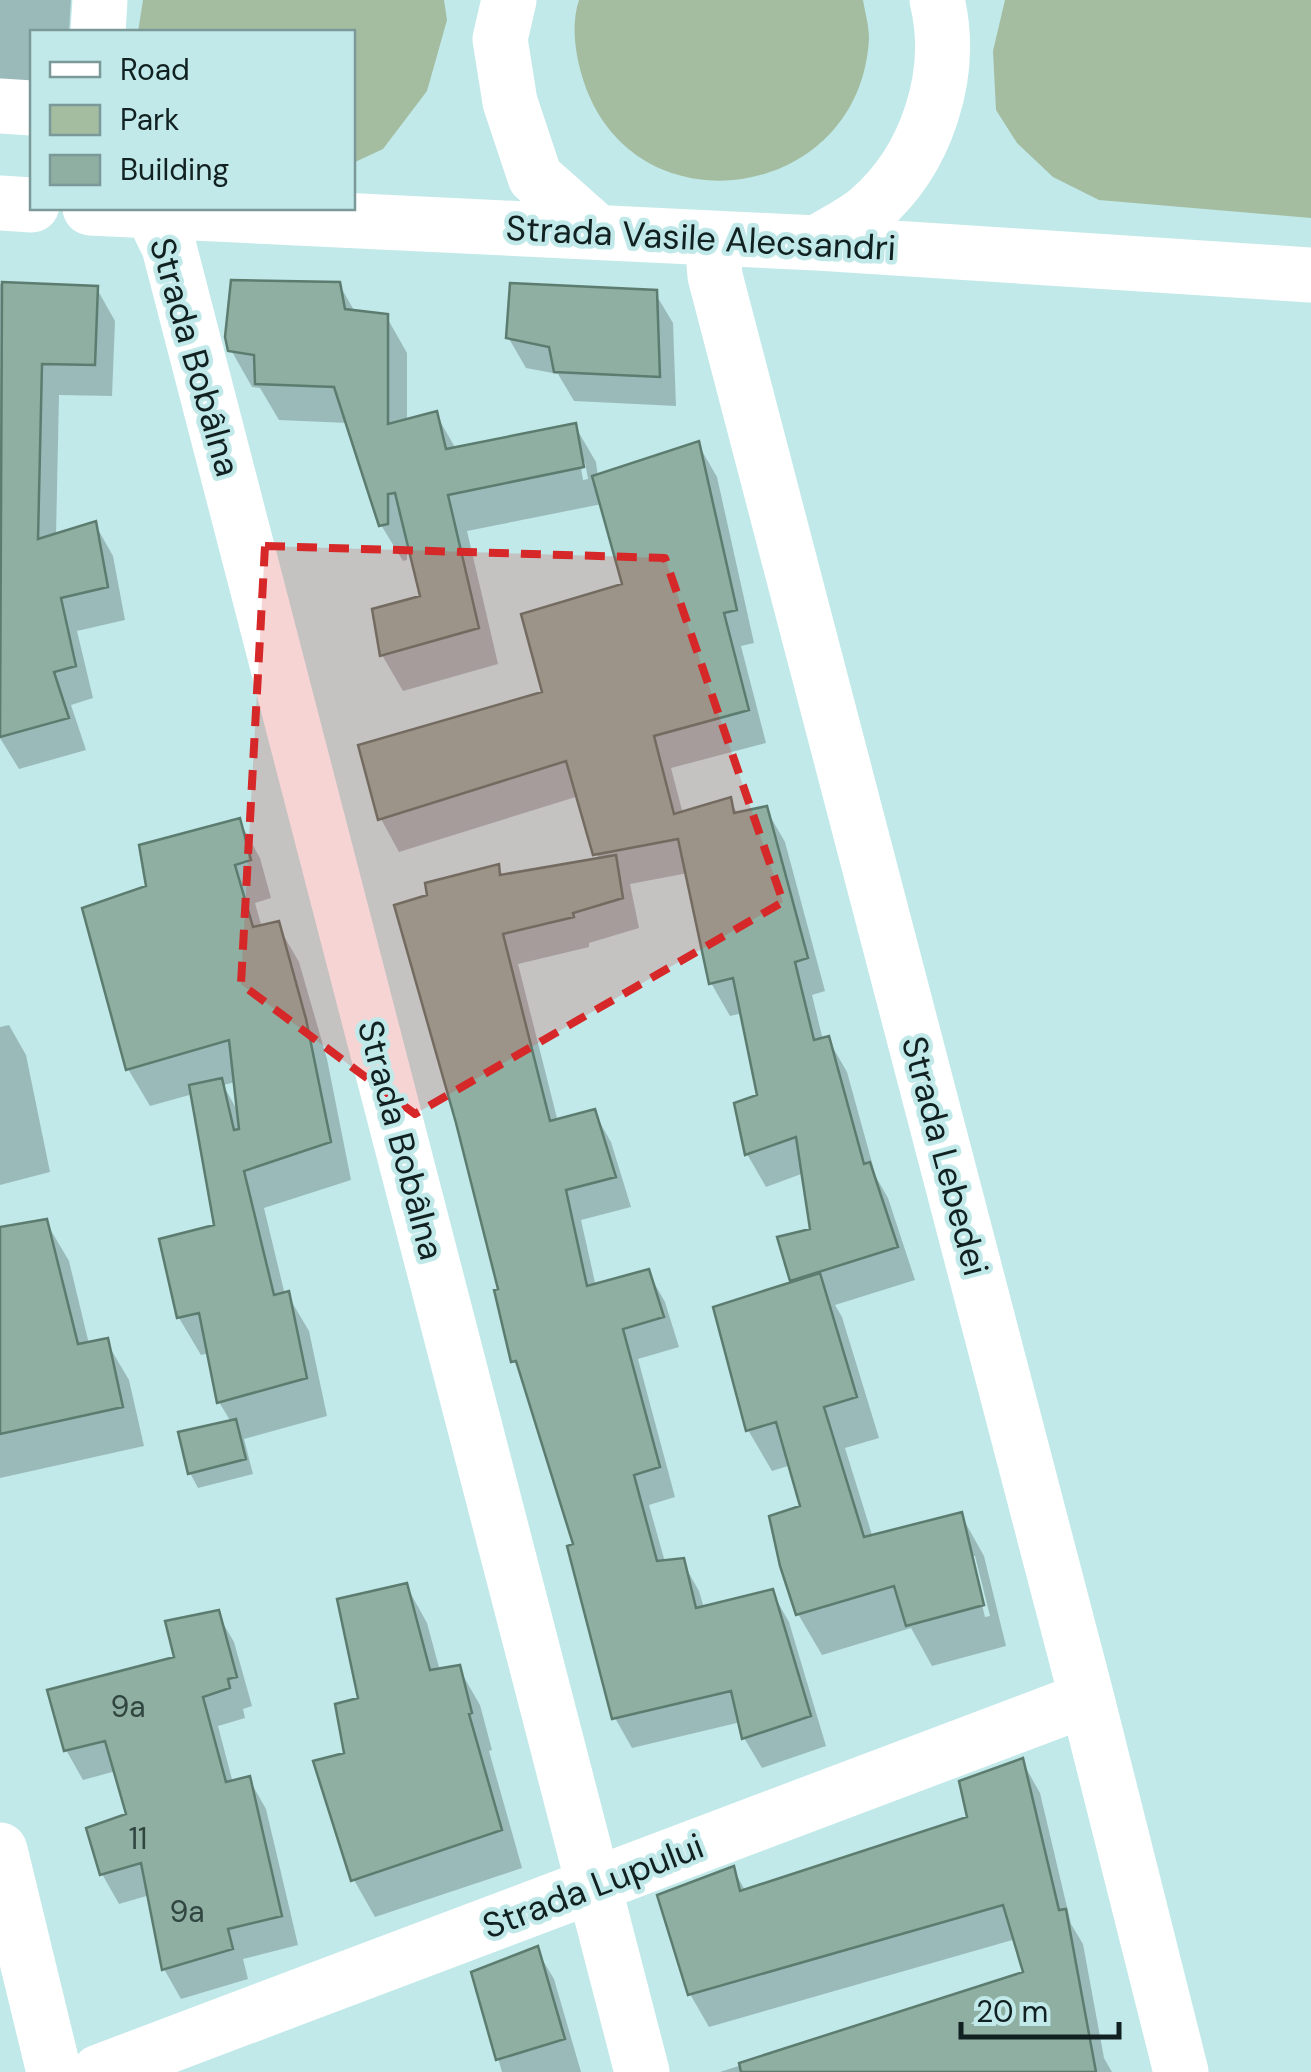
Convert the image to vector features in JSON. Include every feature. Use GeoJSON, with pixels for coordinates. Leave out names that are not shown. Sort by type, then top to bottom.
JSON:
{"type":"FeatureCollection","features":[{"type":"Feature","properties":{"kind":"street"},"geometry":{"type":"LineString","coordinates":[[98,30],[100,0]]}},
{"type":"Feature","properties":{"kind":"street"},"geometry":{"type":"LineString","coordinates":[[509,0],[500,38],[510,102],[535,176],[596,231]]}},
{"type":"Feature","properties":{"kind":"street"},"geometry":{"type":"LineString","coordinates":[[817,244],[870,209],[917,153],[936,100],[944,30],[937,0]]}},
{"type":"Feature","properties":{"kind":"street"},"geometry":{"type":"LineString","coordinates":[[0,106],[30,108]]}},
{"type":"Feature","properties":{"kind":"street"},"geometry":{"type":"LineString","coordinates":[[0,203],[30,205]]}},
{"type":"Feature","properties":{"kind":"street","name":"Strada Bobâlna"},"geometry":{"type":"LineString","coordinates":[[151,210],[169,247],[642,2072]]}},
{"type":"Feature","properties":{"kind":"street","name":"Strada Vasile Alecsandri"},"geometry":{"type":"LineString","coordinates":[[171,210],[596,231],[1311,275]]}},
{"type":"Feature","properties":{"kind":"street","name":"Strada Lebedei"},"geometry":{"type":"LineString","coordinates":[[712,239],[715,276],[1181,2072]]}},
{"type":"Feature","properties":{"kind":"street","name":"Strada Lupului"},"geometry":{"type":"LineString","coordinates":[[99,2072],[1087,1699]]}},
{"type":"Feature","properties":{"kind":"street"},"geometry":{"type":"LineString","coordinates":[[0,1850],[54,2072]]}},
{"type":"Feature","properties":{"kind":"highlighted area"},"geometry":{"type":"Polygon","coordinates":[[[265,546],[665,558],[783,902],[415,1114],[241,984],[265,546]]]}},
{"type":"Feature","properties":{"kind":"green space"},"geometry":{"type":"Polygon","coordinates":[[[143,0],[444,0],[447,20],[427,91],[383,149],[355,162],[355,30],[138,30],[143,0]]]}},
{"type":"Feature","properties":{"kind":"green space"},"geometry":{"type":"Polygon","coordinates":[[[579,0],[863,0],[869,38],[856,94],[827,136],[787,165],[740,179],[691,178],[646,161],[607,127],[580,67],[575,28],[579,0]]]}},
{"type":"Feature","properties":{"kind":"green space"},"geometry":{"type":"Polygon","coordinates":[[[1005,0],[1311,0],[1311,218],[1099,200],[1053,177],[1017,143],[996,110],[993,51],[1005,0]]]}},
{"type":"Feature","properties":{"kind":"building"},"geometry":{"type":"Polygon","coordinates":[[[231,280],[340,282],[345,309],[388,314],[388,424],[437,411],[446,449],[576,423],[584,467],[448,495],[479,628],[380,656],[372,609],[420,596],[395,493],[388,494],[388,524],[379,526],[334,387],[255,384],[254,355],[228,351],[225,337],[231,280]]]}},
{"type":"Feature","properties":{"kind":"building"},"geometry":{"type":"Polygon","coordinates":[[[2,282],[98,286],[95,365],[42,364],[38,539],[96,521],[108,587],[61,598],[76,666],[54,672],[69,718],[0,737],[2,282]]]}},
{"type":"Feature","properties":{"kind":"building"},"geometry":{"type":"Polygon","coordinates":[[[510,283],[657,290],[660,377],[554,372],[549,347],[506,338],[510,283]]]}},
{"type":"Feature","properties":{"kind":"building"},"geometry":{"type":"Polygon","coordinates":[[[699,441],[737,610],[724,613],[749,710],[654,736],[674,814],[731,797],[734,813],[767,806],[808,958],[795,962],[814,1040],[829,1036],[864,1164],[870,1162],[898,1247],[790,1281],[777,1237],[810,1229],[796,1137],[745,1155],[734,1103],[757,1095],[733,978],[709,984],[678,839],[593,855],[566,761],[378,820],[358,745],[542,692],[521,614],[622,584],[592,476],[699,441]]]}},
{"type":"Feature","properties":{"kind":"building"},"geometry":{"type":"Polygon","coordinates":[[[240,818],[251,860],[235,865],[253,927],[279,921],[306,1019],[331,1142],[244,1171],[274,1295],[289,1291],[307,1378],[217,1403],[199,1313],[177,1318],[159,1239],[214,1225],[189,1085],[222,1078],[234,1130],[239,1129],[229,1040],[126,1070],[82,908],[146,886],[139,845],[240,818]]]}},
{"type":"Feature","properties":{"kind":"building"},"geometry":{"type":"Polygon","coordinates":[[[616,855],[623,898],[573,913],[574,917],[503,934],[550,1121],[595,1109],[616,1177],[566,1190],[587,1286],[649,1269],[664,1317],[623,1329],[660,1467],[634,1475],[657,1561],[684,1558],[696,1608],[773,1589],[811,1716],[742,1739],[731,1691],[612,1719],[567,1546],[573,1544],[516,1361],[511,1362],[494,1290],[498,1289],[456,1123],[394,905],[427,895],[425,883],[499,864],[500,875],[616,855]]]}},
{"type":"Feature","properties":{"kind":"building"},"geometry":{"type":"Polygon","coordinates":[[[47,1219],[78,1344],[108,1338],[123,1407],[0,1434],[0,1227],[47,1219]]]}},
{"type":"Feature","properties":{"kind":"building"},"geometry":{"type":"Polygon","coordinates":[[[820,1273],[857,1397],[824,1407],[864,1537],[962,1512],[984,1605],[906,1626],[894,1586],[796,1615],[769,1516],[800,1506],[776,1422],[746,1431],[713,1307],[820,1273]]]}},
{"type":"Feature","properties":{"kind":"building"},"geometry":{"type":"Polygon","coordinates":[[[236,1419],[246,1459],[188,1474],[178,1432],[236,1419]]]}},
{"type":"Feature","properties":{"kind":"building"},"geometry":{"type":"Polygon","coordinates":[[[407,1583],[430,1670],[460,1665],[472,1713],[469,1714],[502,1830],[351,1881],[313,1761],[344,1753],[335,1704],[358,1698],[337,1599],[407,1583]]]}},
{"type":"Feature","properties":{"kind":"building"},"geometry":{"type":"Polygon","coordinates":[[[219,1610],[237,1677],[228,1679],[230,1688],[203,1697],[226,1782],[250,1776],[282,1916],[228,1929],[233,1949],[162,1970],[141,1863],[100,1875],[86,1828],[126,1814],[105,1741],[64,1751],[47,1690],[174,1657],[165,1621],[219,1610]]]}},
{"type":"Feature","properties":{"kind":"building"},"geometry":{"type":"Polygon","coordinates":[[[1023,1758],[1059,1910],[1066,1909],[1096,2072],[741,2072],[739,2063],[1023,1972],[1003,1905],[688,1995],[657,1895],[734,1866],[740,1891],[967,1817],[959,1781],[1023,1758]]]}},
{"type":"Feature","properties":{"kind":"building"},"geometry":{"type":"Polygon","coordinates":[[[538,1946],[565,2039],[496,2060],[471,1972],[538,1946]]]}}]}
